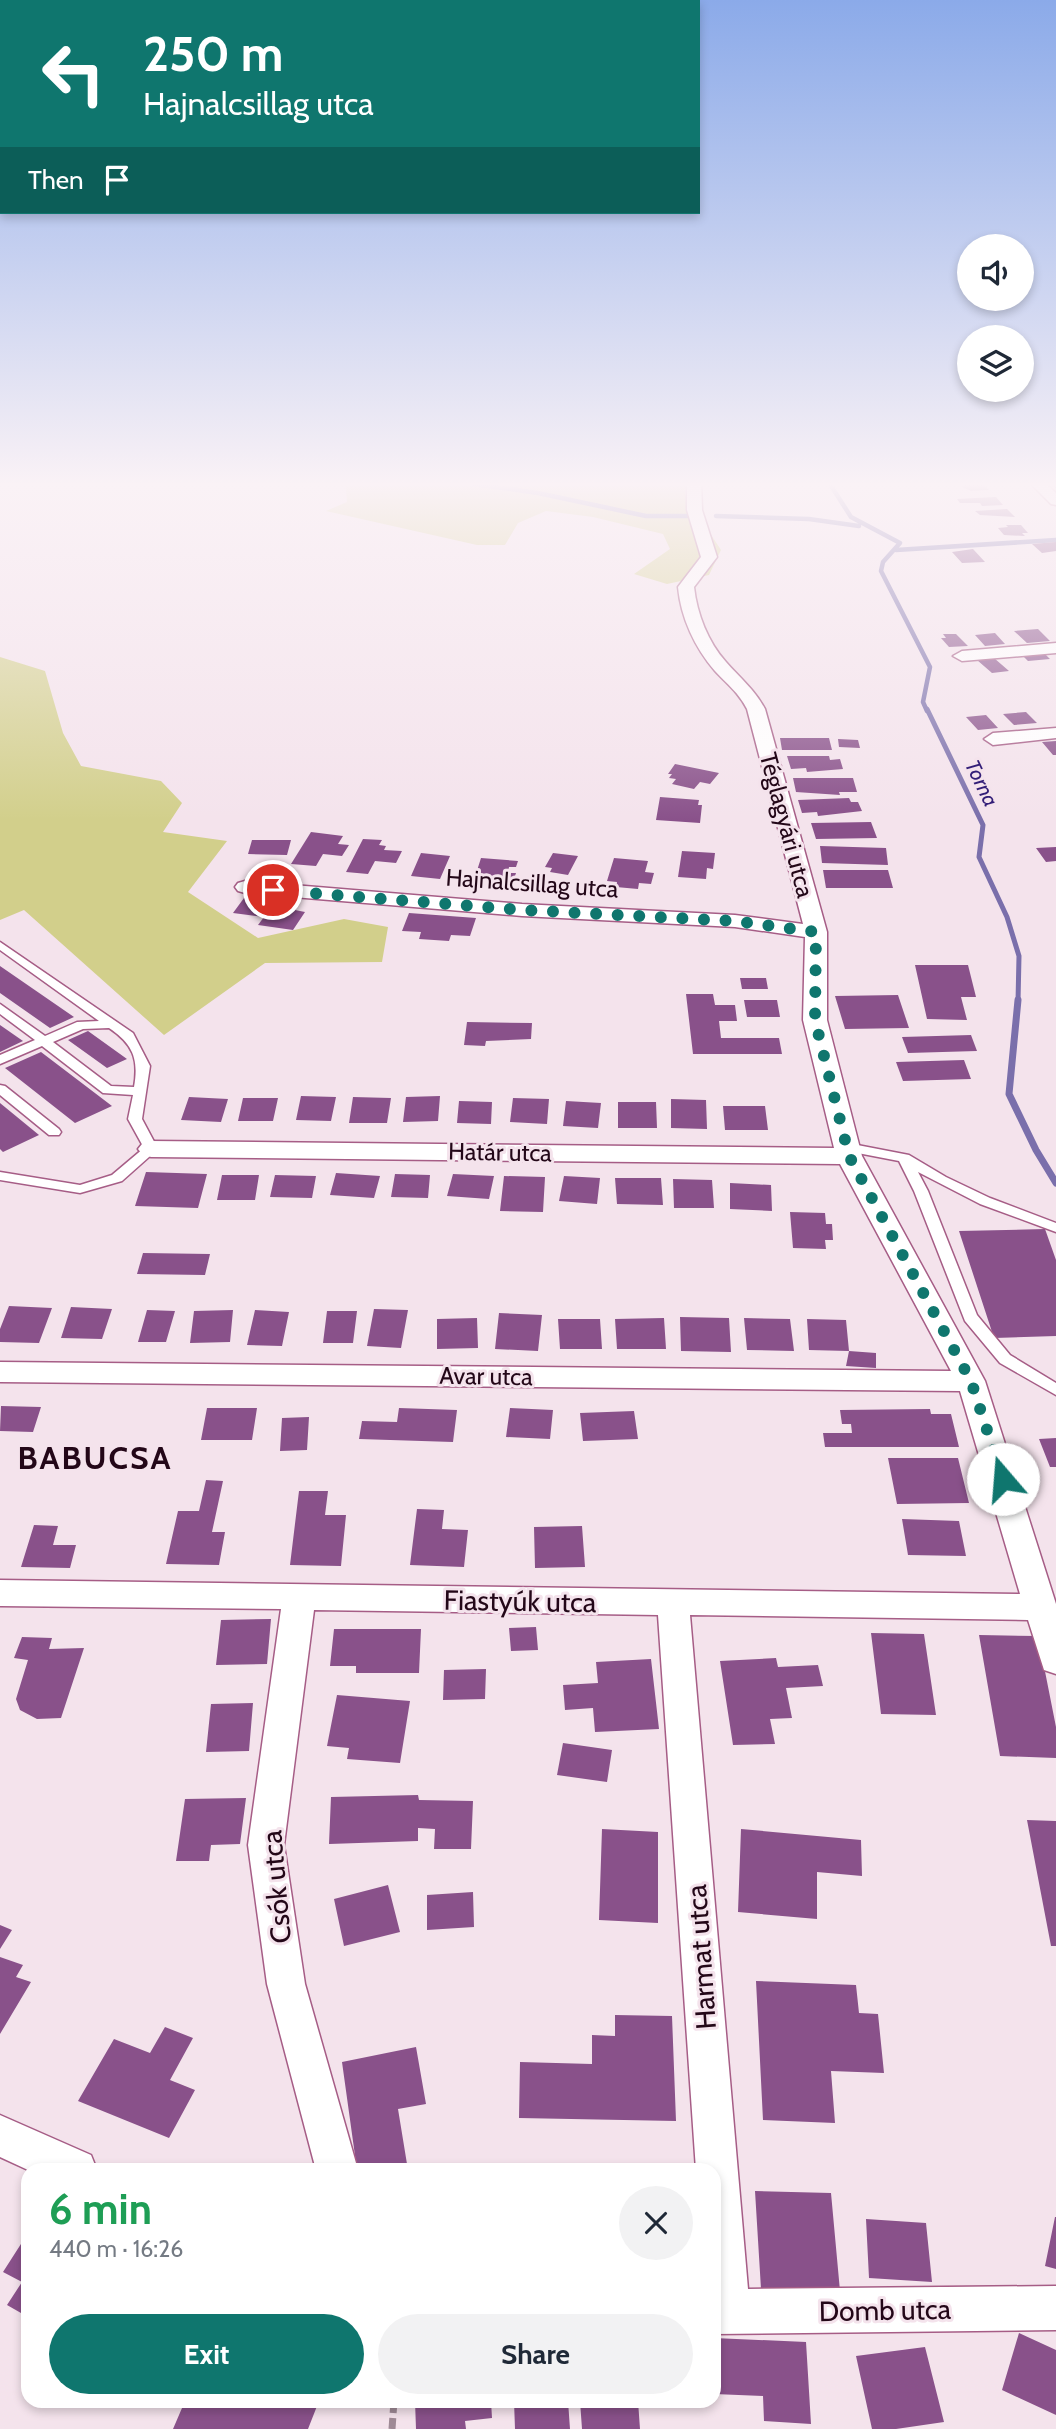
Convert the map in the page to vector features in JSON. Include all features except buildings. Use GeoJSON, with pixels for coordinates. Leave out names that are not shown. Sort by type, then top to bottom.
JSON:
{"type":"FeatureCollection","features":[{"type":"Feature","properties":{"kind":"street","name":"Téglagyári utca"},"geometry":{"type":"LineString","coordinates":[[686,594],[687,604],[720,666],[745,687],[756,709],[816,932],[815,1020],[848,1152],[971,1381],[1056,1660]]}},
{"type":"Feature","properties":{"kind":"street"},"geometry":{"type":"LineString","coordinates":[[962,656],[1056,648]]}},
{"type":"Feature","properties":{"kind":"street"},"geometry":{"type":"LineString","coordinates":[[993,739],[1056,733]]}},
{"type":"Feature","properties":{"kind":"street","name":"Hajnalcsillag utca"},"geometry":{"type":"LineString","coordinates":[[245,887],[522,910],[735,921],[816,932]]}},
{"type":"Feature","properties":{"kind":"street","name":"Határ utca"},"geometry":{"type":"LineString","coordinates":[[151,1149],[848,1152]]}},
{"type":"Feature","properties":{"kind":"street","name":"Avar utca"},"geometry":{"type":"LineString","coordinates":[[0,1372],[971,1381]]}},
{"type":"Feature","properties":{"kind":"street","name":"Fiastyúk utca"},"geometry":{"type":"LineString","coordinates":[[0,1592],[1039,1606]]}},
{"type":"Feature","properties":{"kind":"street","name":"Csók utca"},"geometry":{"type":"LineString","coordinates":[[299,1598],[266,1845],[286,1984],[335,2163]]}},
{"type":"Feature","properties":{"kind":"street","name":"Harmat utca"},"geometry":{"type":"LineString","coordinates":[[673,1602],[711,2163]]}},
{"type":"Feature","properties":{"kind":"street"},"geometry":{"type":"LineString","coordinates":[[0,2136],[60,2163]]}},
{"type":"Feature","properties":{"kind":"street","name":"Domb utca"},"geometry":{"type":"LineString","coordinates":[[721,2312],[1056,2308]]}},
{"type":"Feature","properties":{"kind":"lane"},"geometry":{"type":"LineString","coordinates":[[0,945],[129,1037],[144,1066],[135,1119],[151,1149],[117,1178],[79,1189],[0,1176]]}},
{"type":"Feature","properties":{"kind":"lane"},"geometry":{"type":"LineString","coordinates":[[0,1008],[108,1090],[140,1091]]}},
{"type":"Feature","properties":{"kind":"lane"},"geometry":{"type":"LineString","coordinates":[[0,1060],[81,1025],[112,1024]]}},
{"type":"Feature","properties":{"kind":"lane"},"geometry":{"type":"LineString","coordinates":[[0,1089],[54,1132]]}},
{"type":"Feature","properties":{"kind":"lane"},"geometry":{"type":"LineString","coordinates":[[848,1152],[904,1158],[985,1201],[1056,1228]]}},
{"type":"Feature","properties":{"kind":"lane"},"geometry":{"type":"LineString","coordinates":[[904,1158],[921,1191],[970,1317],[1004,1359],[1056,1390]]}},
{"type":"Feature","properties":{"kind":"path"},"geometry":{"type":"LineString","coordinates":[[392,2429],[394,2408]]}},
{"type":"Feature","properties":{"kind":"shaded area"},"geometry":{"type":"Polygon","coordinates":[[[0,657],[45,671],[63,733],[81,766],[161,781],[182,803],[163,832],[227,841],[188,892],[258,938],[344,919],[388,927],[382,962],[265,963],[164,1035],[24,910],[0,920],[0,657]]]}},
{"type":"Feature","properties":{"kind":"waterway","name":"Torna"},"geometry":{"type":"LineString","coordinates":[[893,594],[930,667],[923,702],[927,711]]}},
{"type":"Feature","properties":{"kind":"waterway","name":"Torna"},"geometry":{"type":"LineString","coordinates":[[927,709],[983,825],[979,857],[1007,917],[1019,956],[1018,1002]]}},
{"type":"Feature","properties":{"kind":"waterway","name":"Torna"},"geometry":{"type":"LineString","coordinates":[[1018,1000],[1009,1094],[1036,1150],[1056,1183]]}},
{"type":"Feature","properties":{"kind":"district","name":"BABUCSA"},"geometry":{"type":"Point","coordinates":[95,1457]}},
{"type":"Feature","properties":{"kind":"route"},"geometry":{"type":"LineString","coordinates":[[273,890],[522,910],[735,921],[816,932],[815,1020],[849,1156],[971,1381],[1003,1479]]}}]}
